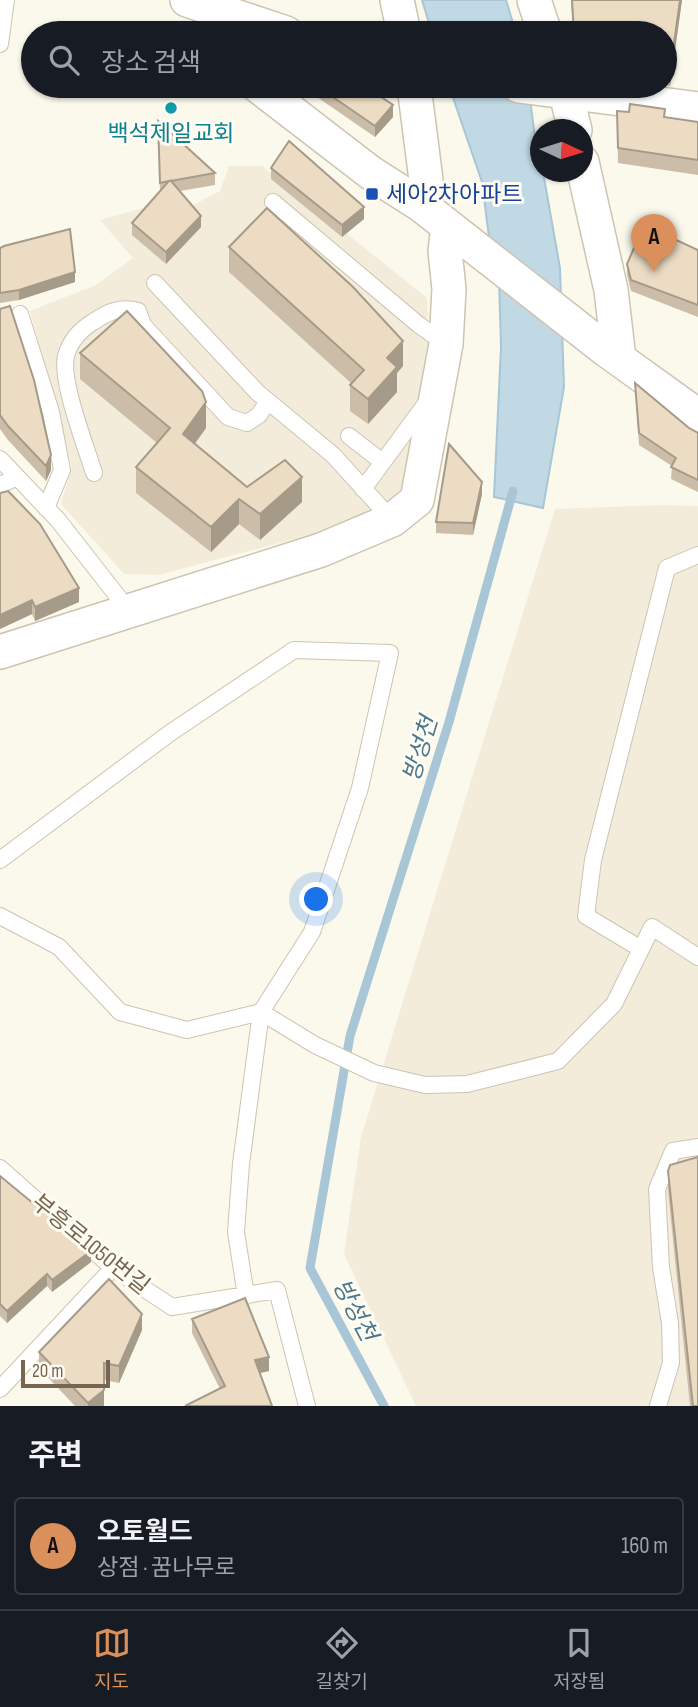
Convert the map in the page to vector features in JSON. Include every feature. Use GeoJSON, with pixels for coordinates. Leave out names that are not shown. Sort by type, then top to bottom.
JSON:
{"type":"FeatureCollection","features":[{"type":"Feature","properties":{"kind":"street"},"geometry":{"type":"LineString","coordinates":[[186,0],[203,21]]}},
{"type":"Feature","properties":{"kind":"street"},"geometry":{"type":"LineString","coordinates":[[186,0],[250,21]]}},
{"type":"Feature","properties":{"kind":"street"},"geometry":{"type":"LineString","coordinates":[[397,0],[401,21]]}},
{"type":"Feature","properties":{"kind":"street"},"geometry":{"type":"LineString","coordinates":[[534,0],[541,21]]}},
{"type":"Feature","properties":{"kind":"street"},"geometry":{"type":"LineString","coordinates":[[274,98],[371,173],[421,205],[612,354],[698,416]]}},
{"type":"Feature","properties":{"kind":"street"},"geometry":{"type":"LineString","coordinates":[[416,98],[426,180],[421,205]]}},
{"type":"Feature","properties":{"kind":"street"},"geometry":{"type":"LineString","coordinates":[[554,98],[568,119]]}},
{"type":"Feature","properties":{"kind":"street"},"geometry":{"type":"LineString","coordinates":[[619,98],[698,109]]}},
{"type":"Feature","properties":{"kind":"street"},"geometry":{"type":"LineString","coordinates":[[587,182],[611,290],[612,354]]}},
{"type":"Feature","properties":{"kind":"street"},"geometry":{"type":"LineString","coordinates":[[0,652],[321,550],[392,520],[417,500],[446,344],[449,289],[444,251],[452,231]]}},
{"type":"Feature","properties":{"kind":"lane"},"geometry":{"type":"LineString","coordinates":[[0,44],[6,0]]}},
{"type":"Feature","properties":{"kind":"lane"},"geometry":{"type":"LineString","coordinates":[[273,202],[419,325],[446,344]]}},
{"type":"Feature","properties":{"kind":"lane"},"geometry":{"type":"LineString","coordinates":[[155,283],[268,401],[333,455],[392,520]]}},
{"type":"Feature","properties":{"kind":"lane"},"geometry":{"type":"LineString","coordinates":[[94,473],[70,395],[66,356],[78,332],[109,311],[127,308],[138,311],[143,325],[228,417],[247,423],[259,415],[268,401]]}},
{"type":"Feature","properties":{"kind":"lane"},"geometry":{"type":"LineString","coordinates":[[20,314],[51,412],[62,470],[46,508]]}},
{"type":"Feature","properties":{"kind":"lane"},"geometry":{"type":"LineString","coordinates":[[363,489],[381,461],[440,386]]}},
{"type":"Feature","properties":{"kind":"lane"},"geometry":{"type":"LineString","coordinates":[[349,436],[381,461]]}},
{"type":"Feature","properties":{"kind":"lane"},"geometry":{"type":"LineString","coordinates":[[0,459],[46,508],[129,611]]}},
{"type":"Feature","properties":{"kind":"lane"},"geometry":{"type":"LineString","coordinates":[[0,485],[17,477]]}},
{"type":"Feature","properties":{"kind":"lane"},"geometry":{"type":"LineString","coordinates":[[641,949],[586,916],[593,860],[667,568],[698,555]]}},
{"type":"Feature","properties":{"kind":"lane"},"geometry":{"type":"LineString","coordinates":[[0,860],[170,733],[294,650],[390,653],[360,788],[312,932],[261,1012],[241,1164],[236,1231],[246,1296]]}},
{"type":"Feature","properties":{"kind":"lane"},"geometry":{"type":"LineString","coordinates":[[0,916],[60,947],[120,1012],[187,1030],[261,1012],[314,1045],[374,1073],[425,1086],[467,1084],[558,1061],[614,1004],[652,927],[698,957]]}},
{"type":"Feature","properties":{"kind":"lane"},"geometry":{"type":"LineString","coordinates":[[658,1406],[671,1363],[670,1323],[661,1267],[657,1189],[673,1151],[698,1147]]}},
{"type":"Feature","properties":{"kind":"lane","name":"부흥로1050번길"},"geometry":{"type":"LineString","coordinates":[[0,1168],[113,1268],[172,1307],[277,1290],[307,1406]]}},
{"type":"Feature","properties":{"kind":"lane"},"geometry":{"type":"LineString","coordinates":[[0,1389],[113,1268]]}},
{"type":"Feature","properties":{"kind":"shaded area","name":"세아2차아파트"},"geometry":{"type":"Polygon","coordinates":[[[229,166],[262,166],[427,298],[429,340],[418,452],[399,498],[365,520],[159,575],[124,574],[61,504],[72,467],[30,311],[96,285],[133,258],[100,220],[143,208],[175,215],[220,191],[229,166]]]}},
{"type":"Feature","properties":{"kind":"shaded area"},"geometry":{"type":"Polygon","coordinates":[[[698,506],[698,1406],[416,1406],[344,1254],[361,1137],[555,509],[698,506]]]}},
{"type":"Feature","properties":{"kind":"water"},"geometry":{"type":"Polygon","coordinates":[[[422,0],[506,0],[512,21],[428,21],[422,0]]]}},
{"type":"Feature","properties":{"kind":"water"},"geometry":{"type":"Polygon","coordinates":[[[453,98],[530,98],[533,119],[530,119],[530,182],[545,182],[560,268],[564,387],[543,508],[494,497],[501,347],[499,279],[490,245],[482,182],[453,98]]]}},
{"type":"Feature","properties":{"kind":"building"},"geometry":{"type":"Polygon","coordinates":[[[572,0],[680,0],[677,22],[573,21],[572,0]]]}},
{"type":"Feature","properties":{"kind":"building"},"geometry":{"type":"Polygon","coordinates":[[[334,98],[383,98],[393,105],[375,126],[334,98]]]}},
{"type":"Feature","properties":{"kind":"building"},"geometry":{"type":"Polygon","coordinates":[[[630,104],[665,109],[664,117],[698,122],[698,160],[618,148],[617,111],[629,112],[630,104]]]}},
{"type":"Feature","properties":{"kind":"building"},"geometry":{"type":"Polygon","coordinates":[[[158,121],[215,173],[171,181],[201,216],[166,252],[132,223],[169,181],[160,183],[158,121]]]}},
{"type":"Feature","properties":{"kind":"building"},"geometry":{"type":"Polygon","coordinates":[[[289,141],[364,207],[342,225],[271,168],[289,141]]]}},
{"type":"Feature","properties":{"kind":"building"},"geometry":{"type":"Polygon","coordinates":[[[267,208],[353,287],[403,341],[387,358],[397,367],[368,399],[350,385],[364,370],[229,247],[267,208]]]}},
{"type":"Feature","properties":{"kind":"building"},"geometry":{"type":"Polygon","coordinates":[[[644,225],[698,250],[698,305],[631,280],[627,264],[644,225]]]}},
{"type":"Feature","properties":{"kind":"building"},"geometry":{"type":"Polygon","coordinates":[[[70,229],[75,272],[19,290],[0,293],[0,248],[70,229]]]}},
{"type":"Feature","properties":{"kind":"building"},"geometry":{"type":"Polygon","coordinates":[[[10,306],[34,380],[51,455],[46,466],[0,415],[0,309],[10,306]]]}},
{"type":"Feature","properties":{"kind":"building"},"geometry":{"type":"Polygon","coordinates":[[[127,311],[202,391],[206,402],[183,434],[247,487],[285,460],[302,477],[260,514],[239,499],[211,527],[136,467],[170,428],[80,353],[127,311]]]}},
{"type":"Feature","properties":{"kind":"building"},"geometry":{"type":"Polygon","coordinates":[[[635,383],[698,433],[698,480],[671,467],[676,458],[639,433],[635,383]]]}},
{"type":"Feature","properties":{"kind":"building"},"geometry":{"type":"Polygon","coordinates":[[[449,444],[482,482],[473,523],[436,522],[449,444]]]}},
{"type":"Feature","properties":{"kind":"building"},"geometry":{"type":"Polygon","coordinates":[[[8,491],[40,524],[79,588],[35,607],[32,600],[0,615],[0,493],[8,491]]]}},
{"type":"Feature","properties":{"kind":"building"},"geometry":{"type":"Polygon","coordinates":[[[698,1157],[698,1406],[693,1406],[668,1171],[670,1165],[698,1157]]]}},
{"type":"Feature","properties":{"kind":"building"},"geometry":{"type":"Polygon","coordinates":[[[0,1176],[91,1251],[52,1280],[47,1274],[7,1311],[0,1304],[0,1176]]]}},
{"type":"Feature","properties":{"kind":"building"},"geometry":{"type":"Polygon","coordinates":[[[109,1279],[142,1314],[119,1366],[104,1363],[104,1390],[88,1403],[39,1352],[109,1279]]]}},
{"type":"Feature","properties":{"kind":"building"},"geometry":{"type":"Polygon","coordinates":[[[245,1298],[269,1357],[255,1360],[272,1406],[185,1406],[225,1386],[192,1319],[245,1298]]]}},
{"type":"Feature","properties":{"kind":"waterway","name":"방성천"},"geometry":{"type":"LineString","coordinates":[[384,1406],[310,1268],[350,1036],[449,722],[513,491]]}},
{"type":"Feature","properties":{"kind":"place","name":"백석제일교회"},"geometry":{"type":"Point","coordinates":[171,108]}},
{"type":"Feature","properties":{"kind":"place","name":"세아2차아파트"},"geometry":{"type":"Point","coordinates":[372,194]}},
{"type":"Feature","properties":{"kind":"place","name":"오토월드"},"geometry":{"type":"Point","coordinates":[654,272]}}]}
